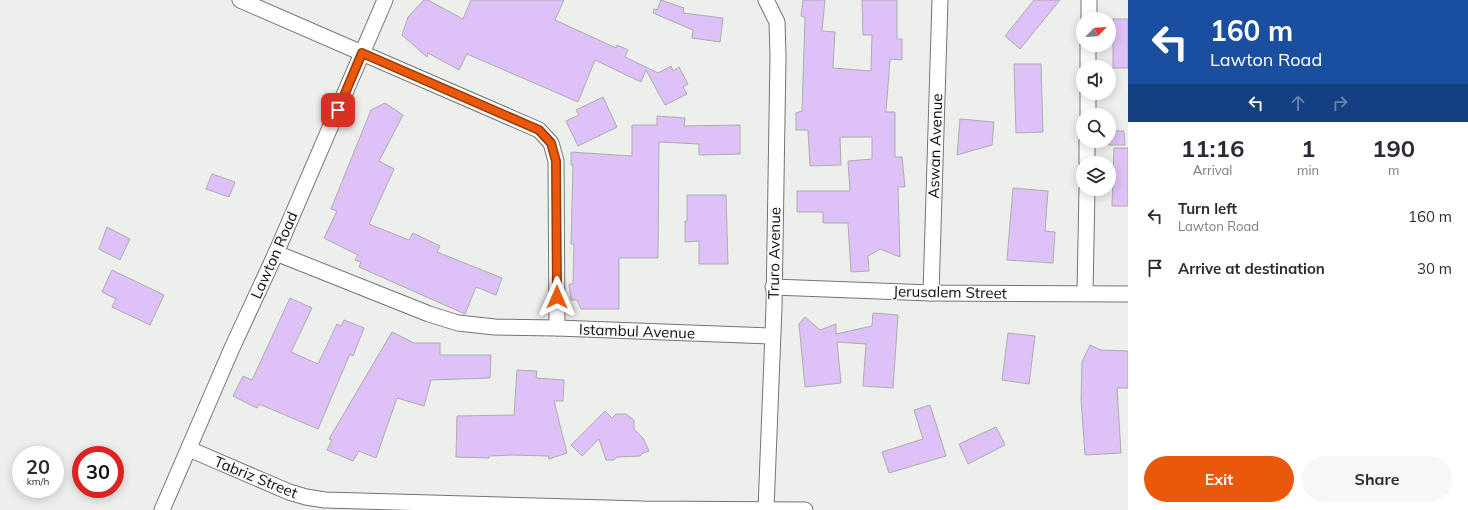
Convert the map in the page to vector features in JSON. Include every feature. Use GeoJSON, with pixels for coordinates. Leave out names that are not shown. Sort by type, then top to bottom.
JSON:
{"type":"FeatureCollection","features":[{"type":"Feature","properties":{"kind":"street"},"geometry":{"type":"LineString","coordinates":[[240,0],[539,130],[551,143],[556,161],[556,328]]}},
{"type":"Feature","properties":{"kind":"street","name":"Lawton Road"},"geometry":{"type":"LineString","coordinates":[[162,510],[232,348],[276,253],[385,0]]}},
{"type":"Feature","properties":{"kind":"street","name":"Truro Avenue"},"geometry":{"type":"LineString","coordinates":[[766,0],[777,22],[778,56],[766,509]]}},
{"type":"Feature","properties":{"kind":"street","name":"Aswan Avenue"},"geometry":{"type":"LineString","coordinates":[[931,293],[940,0]]}},
{"type":"Feature","properties":{"kind":"street"},"geometry":{"type":"LineString","coordinates":[[1089,0],[1089,12]]}},
{"type":"Feature","properties":{"kind":"street"},"geometry":{"type":"LineString","coordinates":[[1085,293],[1086,196]]}},
{"type":"Feature","properties":{"kind":"street","name":"Istambul Avenue"},"geometry":{"type":"LineString","coordinates":[[276,253],[429,314],[458,323],[495,327],[771,336]]}},
{"type":"Feature","properties":{"kind":"street","name":"Jerusalem Street"},"geometry":{"type":"LineString","coordinates":[[773,287],[931,293],[1128,294]]}},
{"type":"Feature","properties":{"kind":"street","name":"Tabriz Street"},"geometry":{"type":"LineString","coordinates":[[188,450],[289,492],[325,500],[443,506],[805,510]]}},
{"type":"Feature","properties":{"kind":"building"},"geometry":{"type":"Polygon","coordinates":[[[424,0],[428,0],[463,19],[471,0],[564,0],[555,20],[616,48],[617,45],[628,50],[625,57],[658,73],[671,66],[673,71],[679,67],[688,84],[683,87],[687,94],[665,105],[646,70],[641,82],[595,60],[578,102],[467,54],[459,70],[428,53],[427,57],[402,35],[408,17],[424,0]]]}},
{"type":"Feature","properties":{"kind":"building"},"geometry":{"type":"Polygon","coordinates":[[[661,0],[684,8],[683,13],[723,18],[720,42],[692,38],[693,30],[653,13],[654,9],[657,10],[661,0]]]}},
{"type":"Feature","properties":{"kind":"building"},"geometry":{"type":"Polygon","coordinates":[[[803,0],[825,0],[822,31],[835,32],[833,68],[871,71],[872,35],[863,35],[862,0],[897,0],[897,39],[902,39],[902,60],[890,59],[886,112],[895,112],[895,157],[902,157],[905,187],[898,187],[900,257],[880,249],[868,256],[869,271],[851,272],[848,223],[823,223],[823,212],[797,212],[797,191],[850,191],[848,161],[872,159],[872,137],[840,137],[841,165],[810,166],[808,130],[796,130],[796,113],[802,111],[805,17],[801,16],[803,0]]]}},
{"type":"Feature","properties":{"kind":"building"},"geometry":{"type":"Polygon","coordinates":[[[1034,0],[1060,0],[1020,49],[1005,36],[1034,0]]]}},
{"type":"Feature","properties":{"kind":"building"},"geometry":{"type":"Polygon","coordinates":[[[1116,19],[1128,19],[1128,68],[1116,68],[1116,60],[1113,60],[1113,52],[1116,52],[1116,19]]]}},
{"type":"Feature","properties":{"kind":"building"},"geometry":{"type":"Polygon","coordinates":[[[1014,64],[1041,64],[1043,132],[1016,133],[1014,64]]]}},
{"type":"Feature","properties":{"kind":"building"},"geometry":{"type":"Polygon","coordinates":[[[603,97],[617,127],[578,146],[566,121],[579,115],[576,110],[603,97]]]}},
{"type":"Feature","properties":{"kind":"building"},"geometry":{"type":"Polygon","coordinates":[[[385,103],[403,115],[379,161],[394,169],[369,224],[409,240],[413,233],[440,246],[437,252],[502,278],[496,295],[476,287],[465,314],[359,267],[361,262],[355,260],[358,255],[324,238],[337,211],[331,209],[371,110],[385,103]]]}},
{"type":"Feature","properties":{"kind":"building"},"geometry":{"type":"Polygon","coordinates":[[[657,116],[685,118],[684,126],[740,125],[740,154],[699,155],[699,144],[659,142],[658,258],[619,258],[619,309],[581,309],[577,300],[571,300],[569,284],[573,284],[574,244],[571,244],[573,165],[571,165],[571,152],[632,156],[632,125],[657,125],[657,116]]]}},
{"type":"Feature","properties":{"kind":"building"},"geometry":{"type":"Polygon","coordinates":[[[960,119],[994,122],[992,145],[957,155],[960,119]]]}},
{"type":"Feature","properties":{"kind":"building"},"geometry":{"type":"Polygon","coordinates":[[[1116,131],[1124,131],[1125,145],[1116,145],[1116,131]]]}},
{"type":"Feature","properties":{"kind":"building"},"geometry":{"type":"Polygon","coordinates":[[[1114,148],[1128,148],[1128,206],[1112,206],[1112,196],[1116,196],[1116,156],[1114,156],[1114,148]]]}},
{"type":"Feature","properties":{"kind":"building"},"geometry":{"type":"Polygon","coordinates":[[[212,174],[235,182],[229,197],[206,189],[212,174]]]}},
{"type":"Feature","properties":{"kind":"building"},"geometry":{"type":"Polygon","coordinates":[[[1013,188],[1048,191],[1045,231],[1055,232],[1053,263],[1007,260],[1013,188]]]}},
{"type":"Feature","properties":{"kind":"building"},"geometry":{"type":"Polygon","coordinates":[[[687,195],[726,195],[728,264],[699,264],[699,241],[685,242],[687,195]]]}},
{"type":"Feature","properties":{"kind":"building"},"geometry":{"type":"Polygon","coordinates":[[[107,227],[130,239],[120,260],[99,249],[107,227]]]}},
{"type":"Feature","properties":{"kind":"building"},"geometry":{"type":"Polygon","coordinates":[[[112,270],[164,295],[150,325],[112,307],[116,299],[102,292],[112,270]]]}},
{"type":"Feature","properties":{"kind":"building"},"geometry":{"type":"Polygon","coordinates":[[[290,298],[312,308],[291,352],[318,364],[337,324],[341,326],[344,320],[364,328],[353,356],[350,354],[318,429],[259,404],[257,408],[233,396],[243,376],[252,380],[290,298]]]}},
{"type":"Feature","properties":{"kind":"building"},"geometry":{"type":"Polygon","coordinates":[[[873,313],[898,315],[893,388],[863,386],[866,344],[837,342],[841,383],[805,387],[799,324],[805,317],[820,330],[836,324],[836,334],[872,326],[873,313]]]}},
{"type":"Feature","properties":{"kind":"building"},"geometry":{"type":"Polygon","coordinates":[[[392,332],[414,343],[440,343],[440,355],[491,355],[490,378],[431,380],[424,406],[397,398],[376,458],[359,451],[353,461],[327,450],[332,440],[329,439],[392,332]]]}},
{"type":"Feature","properties":{"kind":"building"},"geometry":{"type":"Polygon","coordinates":[[[1008,333],[1035,336],[1029,384],[1002,380],[1008,333]]]}},
{"type":"Feature","properties":{"kind":"building"},"geometry":{"type":"Polygon","coordinates":[[[1090,345],[1101,350],[1128,351],[1128,388],[1117,388],[1121,453],[1085,455],[1081,399],[1082,362],[1090,345]]]}},
{"type":"Feature","properties":{"kind":"building"},"geometry":{"type":"Polygon","coordinates":[[[517,370],[537,371],[536,378],[564,380],[563,401],[554,401],[567,453],[549,459],[548,456],[514,455],[489,456],[489,458],[456,457],[457,416],[514,415],[517,370]]]}},
{"type":"Feature","properties":{"kind":"building"},"geometry":{"type":"Polygon","coordinates":[[[930,405],[946,456],[889,473],[882,452],[923,439],[914,410],[930,405]]]}},
{"type":"Feature","properties":{"kind":"building"},"geometry":{"type":"Polygon","coordinates":[[[605,411],[612,418],[616,414],[626,414],[634,420],[634,429],[643,438],[649,451],[640,456],[617,457],[614,460],[606,460],[599,439],[582,456],[571,445],[605,411]]]}},
{"type":"Feature","properties":{"kind":"building"},"geometry":{"type":"Polygon","coordinates":[[[996,427],[1005,445],[968,464],[959,444],[996,427]]]}},
{"type":"Feature","properties":{"kind":"route"},"geometry":{"type":"LineString","coordinates":[[338,110],[362,53],[515,118],[539,130],[551,143],[556,161],[557,297]]}}]}
